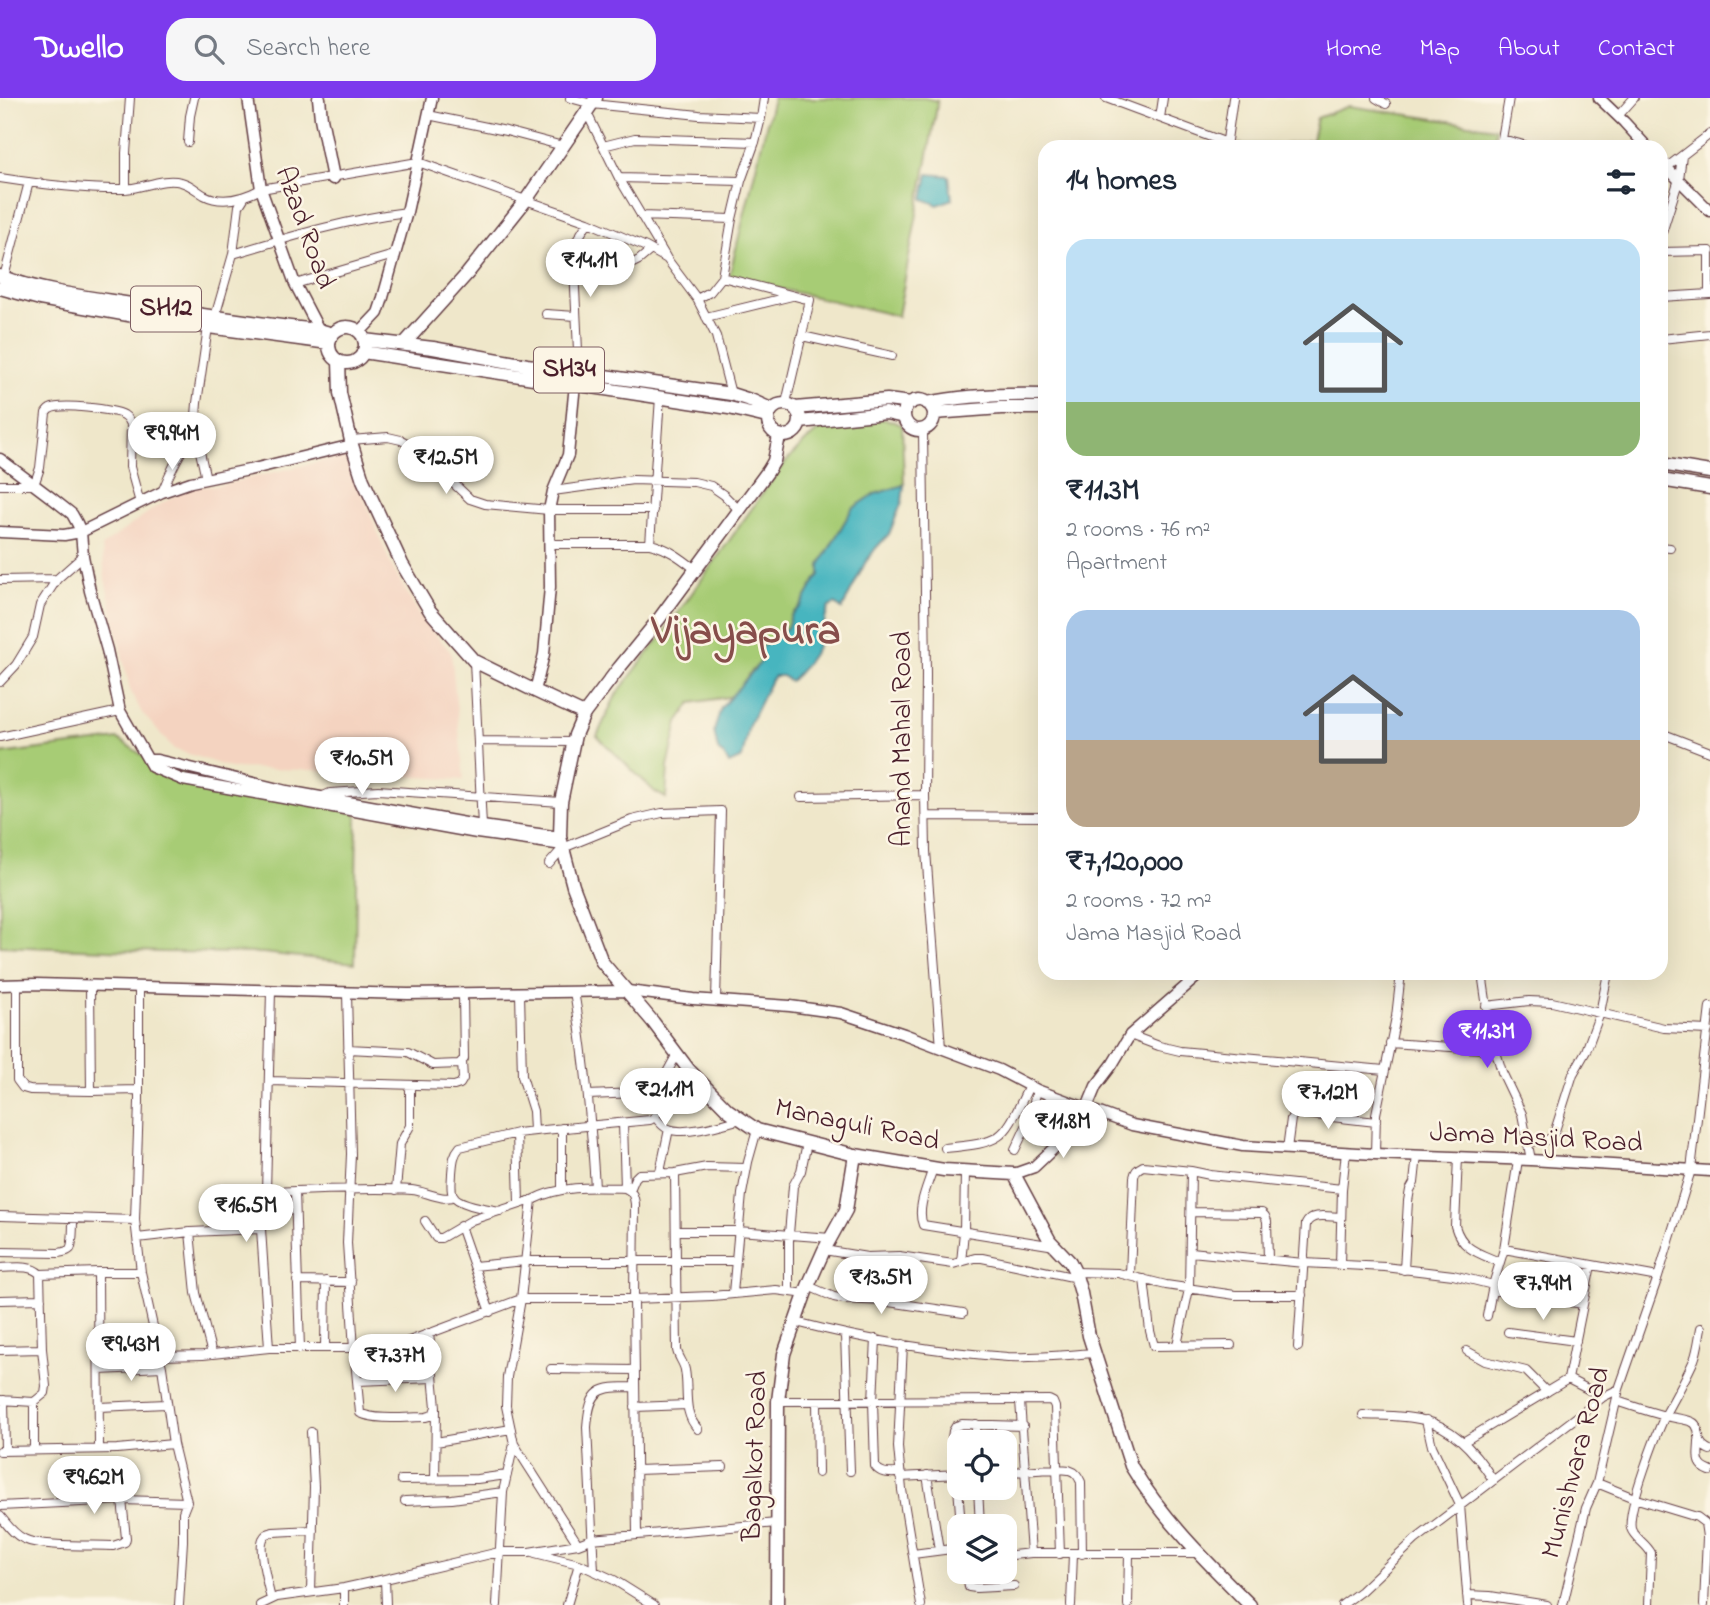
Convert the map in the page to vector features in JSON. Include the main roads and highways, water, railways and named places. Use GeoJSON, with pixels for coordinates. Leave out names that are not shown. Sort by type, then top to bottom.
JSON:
{"type":"FeatureCollection","features":[{"type":"Feature","properties":{"kind":"main road"},"geometry":{"type":"LineString","coordinates":[[319,98],[333,178]]}},
{"type":"Feature","properties":{"kind":"main road"},"geometry":{"type":"LineString","coordinates":[[404,344],[467,274],[526,200],[592,105]]}},
{"type":"Feature","properties":{"kind":"main road","name":"SH12"},"geometry":{"type":"LineString","coordinates":[[1,280],[212,322],[331,339]]}},
{"type":"Feature","properties":{"kind":"main road","name":"SH12"},"geometry":{"type":"LineString","coordinates":[[212,322],[319,330],[331,339]]}},
{"type":"Feature","properties":{"kind":"main road","name":"SH34"},"geometry":{"type":"LineString","coordinates":[[331,339],[336,330],[346,327],[356,329],[362,341],[359,358],[346,363],[339,360]]}},
{"type":"Feature","properties":{"kind":"main road"},"geometry":{"type":"LineString","coordinates":[[331,339],[330,350],[339,360],[340,393],[351,443],[363,480],[402,564],[430,611],[474,661],[584,714]]}},
{"type":"Feature","properties":{"kind":"main road","name":"SH34"},"geometry":{"type":"LineString","coordinates":[[362,341],[404,344],[527,365],[731,394],[753,401],[769,413]]}},
{"type":"Feature","properties":{"kind":"main road","name":"SH34"},"geometry":{"type":"LineString","coordinates":[[362,341],[575,384],[769,413]]}},
{"type":"Feature","properties":{"kind":"main road"},"geometry":{"type":"LineString","coordinates":[[931,408],[956,397],[1038,395]]}},
{"type":"Feature","properties":{"kind":"main road"},"geometry":{"type":"LineString","coordinates":[[790,405],[798,412],[800,422],[795,432],[779,436],[770,429],[769,413],[780,404],[887,400],[911,403]]}},
{"type":"Feature","properties":{"kind":"main road"},"geometry":{"type":"LineString","coordinates":[[931,408],[933,420],[929,426],[923,430],[908,425],[904,417],[905,409],[919,400],[931,408],[1038,408]]}},
{"type":"Feature","properties":{"kind":"main road"},"geometry":{"type":"LineString","coordinates":[[800,422],[886,413],[904,417]]}},
{"type":"Feature","properties":{"kind":"main road","name":"Managuli Road"},"geometry":{"type":"LineString","coordinates":[[779,436],[774,461],[659,619],[584,714],[573,742],[561,802],[562,844],[573,886],[602,961],[689,1070],[727,1110],[757,1130],[855,1155],[933,1168],[1014,1174],[1051,1241],[1070,1262],[1076,1275],[1089,1336],[1131,1466],[1197,1553],[1250,1605]]}},
{"type":"Feature","properties":{"kind":"main road"},"geometry":{"type":"LineString","coordinates":[[1668,465],[1710,472]]}},
{"type":"Feature","properties":{"kind":"main road"},"geometry":{"type":"LineString","coordinates":[[1668,481],[1710,488]]}},
{"type":"Feature","properties":{"kind":"main road","name":"Bagalkot Road"},"geometry":{"type":"LineString","coordinates":[[777,1605],[778,1401],[784,1354],[824,1250],[846,1210],[855,1155]]}},
{"type":"Feature","properties":{"kind":"water"},"geometry":{"type":"Polygon","coordinates":[[[928,174],[949,176],[952,199],[938,205],[923,199],[928,174]]]}},
{"type":"Feature","properties":{"kind":"water"},"geometry":{"type":"Polygon","coordinates":[[[904,485],[902,502],[889,534],[865,563],[842,609],[835,604],[829,607],[818,645],[808,662],[790,681],[782,676],[775,676],[771,680],[749,725],[742,758],[729,764],[718,750],[714,731],[721,708],[760,663],[760,648],[787,628],[791,615],[801,606],[820,575],[820,565],[852,509],[875,494],[904,485]]]}},
{"type":"Feature","properties":{"kind":"district","name":"Vijayapura"},"geometry":{"type":"Point","coordinates":[746,632]}}]}
